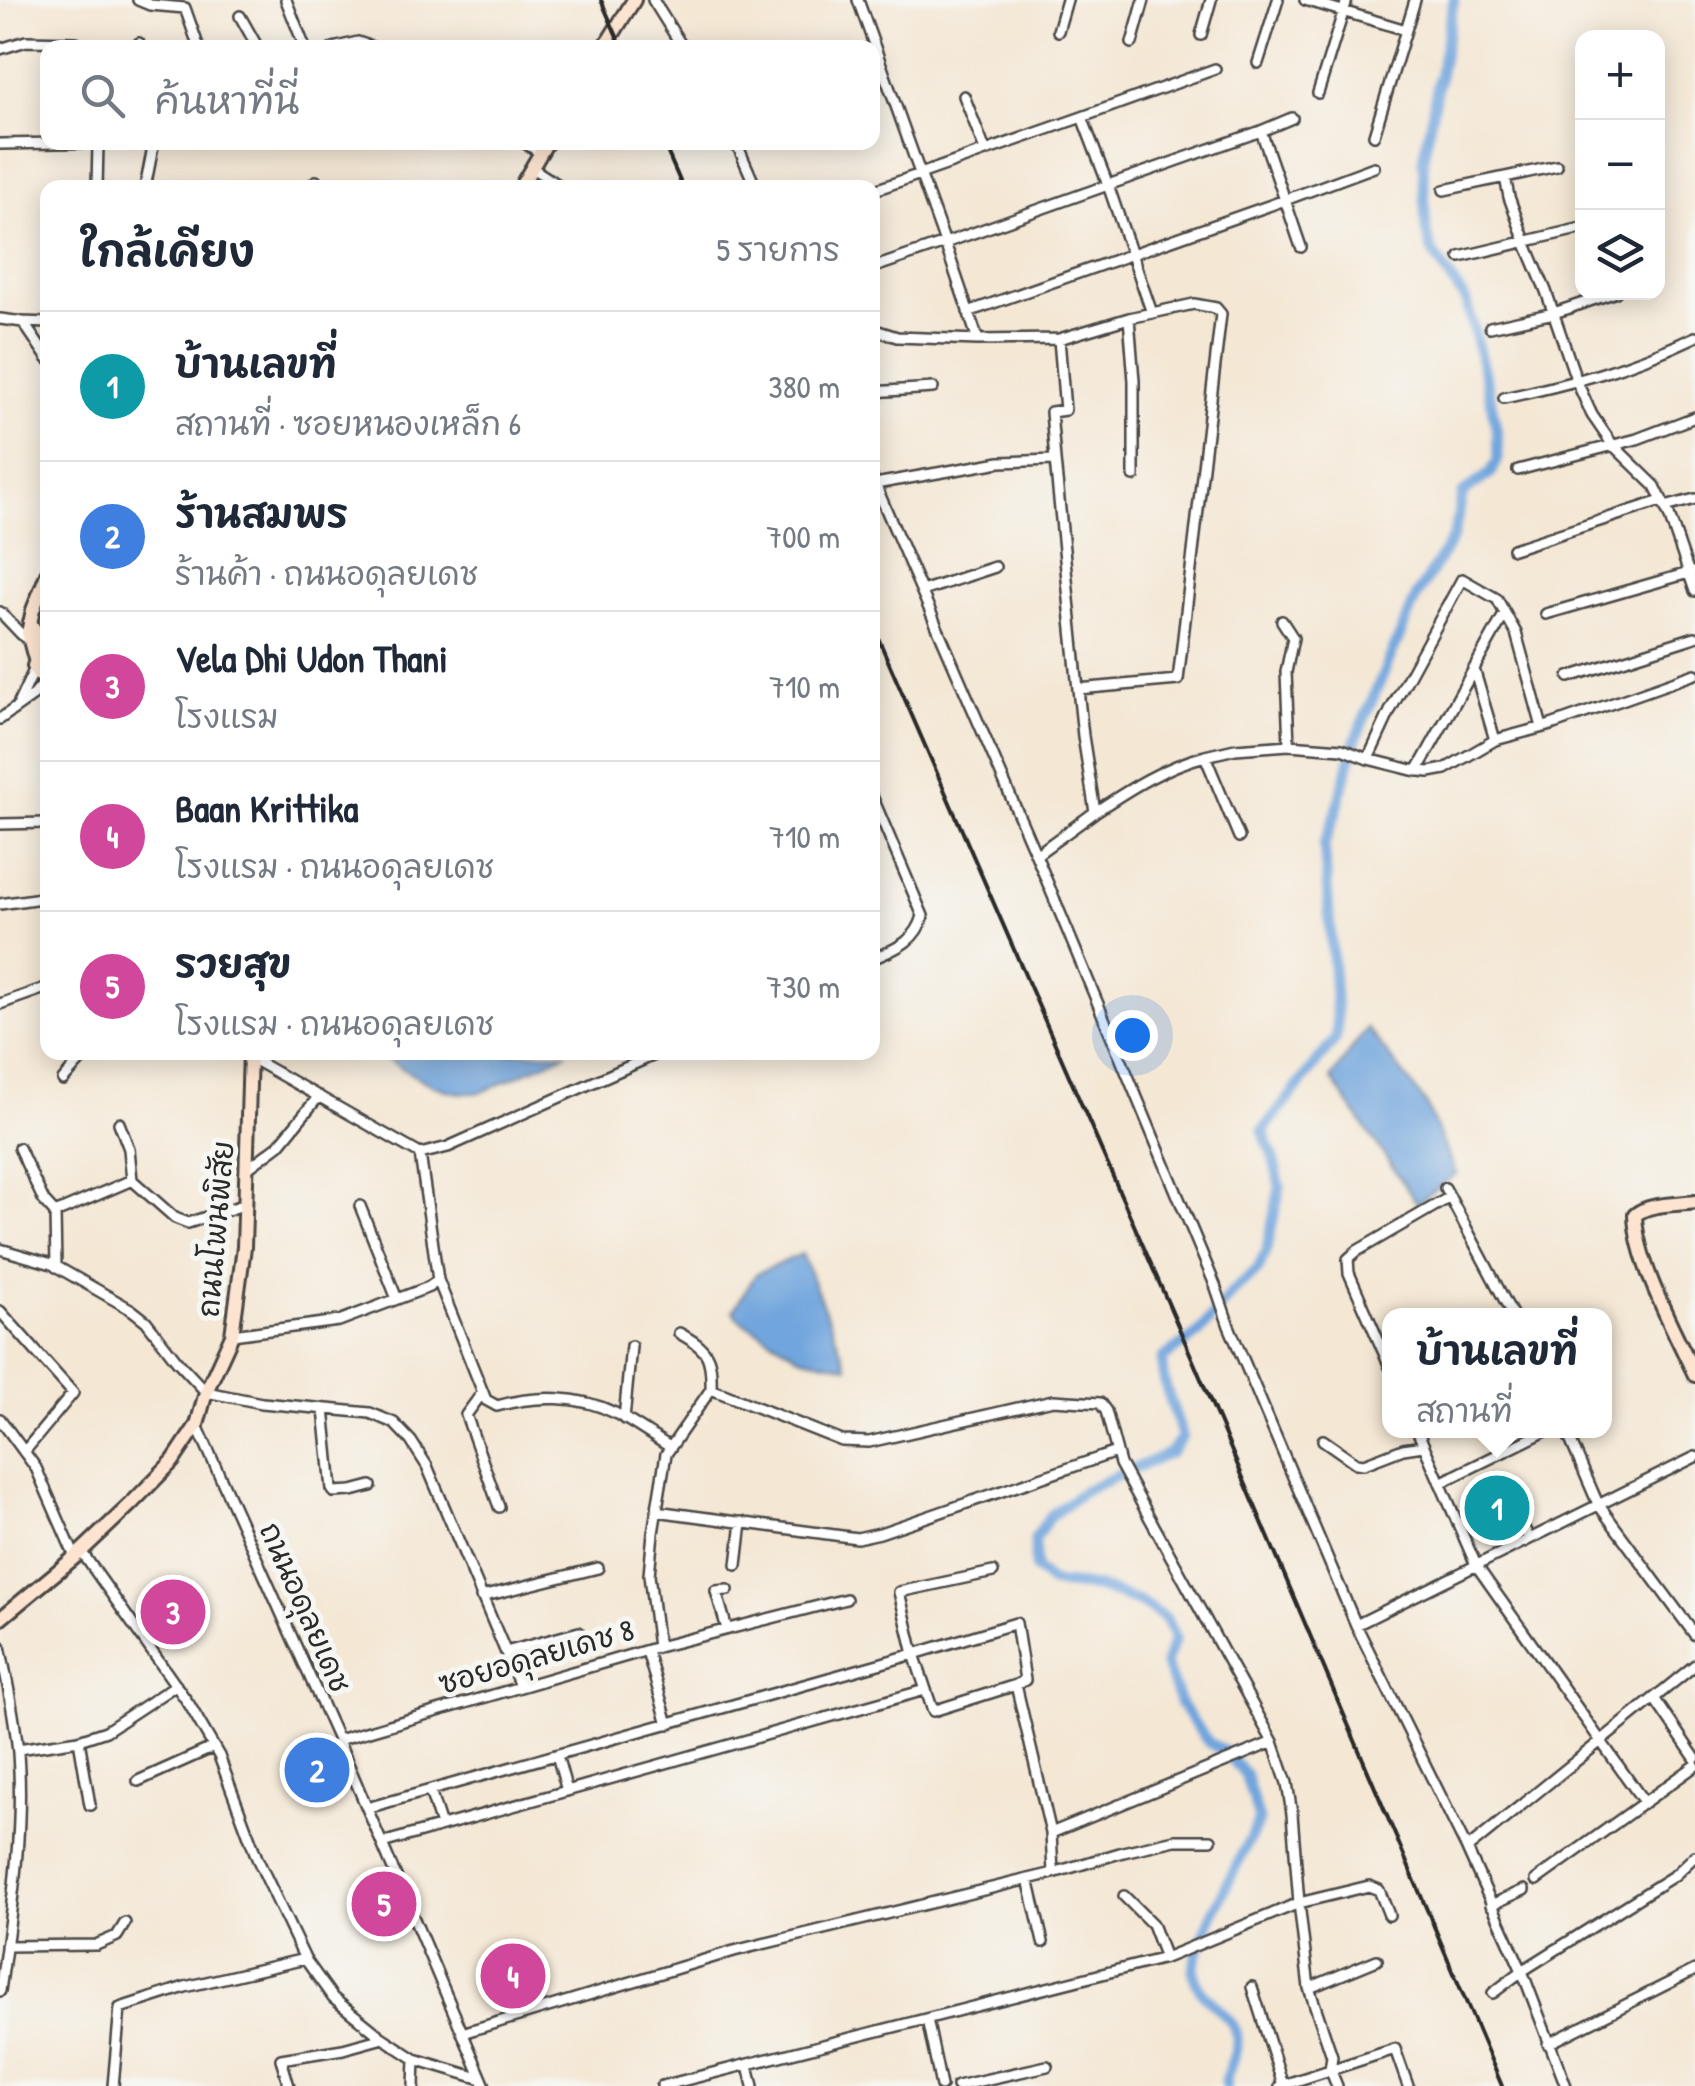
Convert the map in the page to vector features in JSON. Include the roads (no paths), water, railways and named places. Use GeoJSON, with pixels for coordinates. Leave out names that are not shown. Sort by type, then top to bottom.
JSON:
{"type":"FeatureCollection","features":[{"type":"Feature","properties":{"kind":"street"},"geometry":{"type":"LineString","coordinates":[[138,0],[185,8],[196,40]]}},
{"type":"Feature","properties":{"kind":"street"},"geometry":{"type":"LineString","coordinates":[[286,0],[302,40]]}},
{"type":"Feature","properties":{"kind":"street"},"geometry":{"type":"LineString","coordinates":[[609,40],[634,0]]}},
{"type":"Feature","properties":{"kind":"street"},"geometry":{"type":"LineString","coordinates":[[653,0],[678,40]]}},
{"type":"Feature","properties":{"kind":"street"},"geometry":{"type":"LineString","coordinates":[[858,0],[873,40]]}},
{"type":"Feature","properties":{"kind":"street"},"geometry":{"type":"LineString","coordinates":[[1058,31],[1067,0]]}},
{"type":"Feature","properties":{"kind":"street"},"geometry":{"type":"LineString","coordinates":[[1132,43],[1144,0]]}},
{"type":"Feature","properties":{"kind":"street"},"geometry":{"type":"LineString","coordinates":[[1201,35],[1211,0]]}},
{"type":"Feature","properties":{"kind":"street"},"geometry":{"type":"LineString","coordinates":[[1258,63],[1278,0]]}},
{"type":"Feature","properties":{"kind":"street"},"geometry":{"type":"LineString","coordinates":[[1305,0],[1406,30]]}},
{"type":"Feature","properties":{"kind":"street"},"geometry":{"type":"LineString","coordinates":[[1318,93],[1347,0]]}},
{"type":"Feature","properties":{"kind":"street"},"geometry":{"type":"LineString","coordinates":[[1374,135],[1415,0]]}},
{"type":"Feature","properties":{"kind":"street"},"geometry":{"type":"LineString","coordinates":[[240,16],[254,40]]}},
{"type":"Feature","properties":{"kind":"street"},"geometry":{"type":"LineString","coordinates":[[0,49],[40,41]]}},
{"type":"Feature","properties":{"kind":"street"},"geometry":{"type":"LineString","coordinates":[[880,60],[978,340]]}},
{"type":"Feature","properties":{"kind":"street"},"geometry":{"type":"LineString","coordinates":[[880,188],[1215,69]]}},
{"type":"Feature","properties":{"kind":"street"},"geometry":{"type":"LineString","coordinates":[[964,96],[985,150]]}},
{"type":"Feature","properties":{"kind":"street"},"geometry":{"type":"LineString","coordinates":[[1082,117],[1152,313]]}},
{"type":"Feature","properties":{"kind":"street"},"geometry":{"type":"LineString","coordinates":[[880,265],[1292,118]]}},
{"type":"Feature","properties":{"kind":"street"},"geometry":{"type":"LineString","coordinates":[[1261,131],[1301,247]]}},
{"type":"Feature","properties":{"kind":"street"},"geometry":{"type":"LineString","coordinates":[[1,141],[40,142]]}},
{"type":"Feature","properties":{"kind":"street"},"geometry":{"type":"LineString","coordinates":[[97,180],[98,150]]}},
{"type":"Feature","properties":{"kind":"street"},"geometry":{"type":"LineString","coordinates":[[147,180],[152,150]]}},
{"type":"Feature","properties":{"kind":"street"},"geometry":{"type":"LineString","coordinates":[[525,180],[543,150]]}},
{"type":"Feature","properties":{"kind":"street"},"geometry":{"type":"LineString","coordinates":[[739,150],[753,180]]}},
{"type":"Feature","properties":{"kind":"street"},"geometry":{"type":"LineString","coordinates":[[1444,190],[1557,166]]}},
{"type":"Feature","properties":{"kind":"street"},"geometry":{"type":"LineString","coordinates":[[532,168],[551,180]]}},
{"type":"Feature","properties":{"kind":"street"},"geometry":{"type":"LineString","coordinates":[[968,312],[1374,168]]}},
{"type":"Feature","properties":{"kind":"street"},"geometry":{"type":"LineString","coordinates":[[1505,177],[1525,242],[1592,415],[1612,444],[1655,486],[1692,572],[1695,591]]}},
{"type":"Feature","properties":{"kind":"street"},"geometry":{"type":"LineString","coordinates":[[1460,258],[1575,230]]}},
{"type":"Feature","properties":{"kind":"street"},"geometry":{"type":"LineString","coordinates":[[1490,328],[1592,300]]}},
{"type":"Feature","properties":{"kind":"street"},"geometry":{"type":"LineString","coordinates":[[880,332],[897,337],[1059,339],[1194,304],[1216,308],[1221,314],[1178,680],[1078,689]]}},
{"type":"Feature","properties":{"kind":"street"},"geometry":{"type":"LineString","coordinates":[[1130,318],[1134,476]]}},
{"type":"Feature","properties":{"kind":"street"},"geometry":{"type":"LineString","coordinates":[[0,319],[40,323]]}},
{"type":"Feature","properties":{"kind":"street"},"geometry":{"type":"LineString","coordinates":[[23,322],[40,346]]}},
{"type":"Feature","properties":{"kind":"street"},"geometry":{"type":"LineString","coordinates":[[1504,398],[1577,382],[1649,359],[1695,337]]}},
{"type":"Feature","properties":{"kind":"street"},"geometry":{"type":"LineString","coordinates":[[1059,339],[1065,410],[1051,412],[1082,736],[1095,812]]}},
{"type":"Feature","properties":{"kind":"street"},"geometry":{"type":"LineString","coordinates":[[880,391],[933,388]]}},
{"type":"Feature","properties":{"kind":"street"},"geometry":{"type":"LineString","coordinates":[[1518,470],[1664,430],[1695,417]]}},
{"type":"Feature","properties":{"kind":"street"},"geometry":{"type":"LineString","coordinates":[[880,479],[1000,462],[1055,460]]}},
{"type":"Feature","properties":{"kind":"street"},"geometry":{"type":"LineString","coordinates":[[880,494],[1036,854],[1356,1625],[1467,1850],[1566,2086]]}},
{"type":"Feature","properties":{"kind":"street"},"geometry":{"type":"LineString","coordinates":[[1512,549],[1663,504],[1695,499]]}},
{"type":"Feature","properties":{"kind":"street"},"geometry":{"type":"LineString","coordinates":[[922,591],[995,567]]}},
{"type":"Feature","properties":{"kind":"street"},"geometry":{"type":"LineString","coordinates":[[1546,614],[1692,572]]}},
{"type":"Feature","properties":{"kind":"street"},"geometry":{"type":"LineString","coordinates":[[1366,758],[1462,579],[1497,599],[1516,633],[1542,727]]}},
{"type":"Feature","properties":{"kind":"street"},"geometry":{"type":"LineString","coordinates":[[40,594],[28,633],[40,658]]}},
{"type":"Feature","properties":{"kind":"street"},"geometry":{"type":"LineString","coordinates":[[0,612],[40,659]]}},
{"type":"Feature","properties":{"kind":"street"},"geometry":{"type":"LineString","coordinates":[[1418,771],[1505,613]]}},
{"type":"Feature","properties":{"kind":"street"},"geometry":{"type":"LineString","coordinates":[[1282,621],[1293,638],[1286,672],[1289,744]]}},
{"type":"Feature","properties":{"kind":"street"},"geometry":{"type":"LineString","coordinates":[[1569,677],[1695,637]]}},
{"type":"Feature","properties":{"kind":"street"},"geometry":{"type":"LineString","coordinates":[[0,720],[16,709],[40,662]]}},
{"type":"Feature","properties":{"kind":"street"},"geometry":{"type":"LineString","coordinates":[[1474,669],[1495,740]]}},
{"type":"Feature","properties":{"kind":"street"},"geometry":{"type":"LineString","coordinates":[[1036,854],[1138,783],[1206,756],[1289,744],[1348,751],[1430,772],[1445,769],[1495,740],[1695,674]]}},
{"type":"Feature","properties":{"kind":"street"},"geometry":{"type":"LineString","coordinates":[[1206,756],[1239,838]]}},
{"type":"Feature","properties":{"kind":"street"},"geometry":{"type":"LineString","coordinates":[[880,815],[923,916],[910,940],[880,955]]}},
{"type":"Feature","properties":{"kind":"street"},"geometry":{"type":"LineString","coordinates":[[0,824],[40,823]]}},
{"type":"Feature","properties":{"kind":"street"},"geometry":{"type":"LineString","coordinates":[[0,904],[40,898]]}},
{"type":"Feature","properties":{"kind":"street"},"geometry":{"type":"LineString","coordinates":[[0,1004],[40,991]]}},
{"type":"Feature","properties":{"kind":"street"},"geometry":{"type":"LineString","coordinates":[[63,1080],[81,1060]]}},
{"type":"Feature","properties":{"kind":"street","name":"ถนนโพนพิสัย"},"geometry":{"type":"LineString","coordinates":[[0,1620],[78,1554],[173,1462],[197,1425],[206,1392],[232,1335],[244,1247],[250,1060]]}},
{"type":"Feature","properties":{"kind":"street"},"geometry":{"type":"LineString","coordinates":[[258,1060],[420,1154],[448,1146],[642,1060]]}},
{"type":"Feature","properties":{"kind":"street"},"geometry":{"type":"LineString","coordinates":[[247,1169],[279,1145],[319,1096]]}},
{"type":"Feature","properties":{"kind":"street"},"geometry":{"type":"LineString","coordinates":[[119,1123],[129,1149],[132,1180]]}},
{"type":"Feature","properties":{"kind":"street"},"geometry":{"type":"LineString","coordinates":[[19,1148],[44,1201],[55,1213],[56,1266]]}},
{"type":"Feature","properties":{"kind":"street"},"geometry":{"type":"LineString","coordinates":[[420,1154],[438,1280],[486,1400],[497,1406],[521,1399],[581,1402],[614,1412],[670,1447]]}},
{"type":"Feature","properties":{"kind":"street"},"geometry":{"type":"LineString","coordinates":[[132,1180],[175,1218],[188,1222],[246,1204]]}},
{"type":"Feature","properties":{"kind":"street"},"geometry":{"type":"LineString","coordinates":[[55,1213],[132,1180]]}},
{"type":"Feature","properties":{"kind":"street"},"geometry":{"type":"LineString","coordinates":[[1382,1348],[1349,1272],[1348,1260],[1447,1193],[1510,1308]]}},
{"type":"Feature","properties":{"kind":"street"},"geometry":{"type":"LineString","coordinates":[[1695,1202],[1648,1208],[1635,1215],[1635,1230],[1644,1258],[1691,1358],[1695,1375]]}},
{"type":"Feature","properties":{"kind":"street"},"geometry":{"type":"LineString","coordinates":[[360,1206],[396,1300]]}},
{"type":"Feature","properties":{"kind":"street"},"geometry":{"type":"LineString","coordinates":[[0,1250],[56,1266],[132,1310],[146,1321],[206,1392],[262,1403],[370,1413],[394,1423],[426,1466],[520,1686]]}},
{"type":"Feature","properties":{"kind":"street"},"geometry":{"type":"LineString","coordinates":[[232,1335],[338,1321],[429,1288],[438,1280]]}},
{"type":"Feature","properties":{"kind":"street"},"geometry":{"type":"LineString","coordinates":[[0,1310],[73,1394],[24,1452]]}},
{"type":"Feature","properties":{"kind":"street"},"geometry":{"type":"LineString","coordinates":[[679,1333],[708,1355],[712,1389],[842,1441],[869,1442],[1053,1400],[1100,1403],[1106,1411],[1120,1464],[1273,1742],[1287,1783],[1292,1814],[1309,1988],[1332,2056],[1330,2069],[1337,2086]]}},
{"type":"Feature","properties":{"kind":"street"},"geometry":{"type":"LineString","coordinates":[[624,1419],[631,1346]]}},
{"type":"Feature","properties":{"kind":"street","name":"ซอยอดุลยเดช 8"},"geometry":{"type":"LineString","coordinates":[[338,1740],[652,1649],[649,1575],[666,1454],[712,1389]]}},
{"type":"Feature","properties":{"kind":"street"},"geometry":{"type":"LineString","coordinates":[[483,1392],[466,1414],[499,1507]]}},
{"type":"Feature","properties":{"kind":"street"},"geometry":{"type":"LineString","coordinates":[[324,1409],[332,1489],[344,1492],[371,1486]]}},
{"type":"Feature","properties":{"kind":"street"},"geometry":{"type":"LineString","coordinates":[[0,1419],[36,1468],[78,1554],[176,1686],[214,1747],[260,1863],[305,1959],[334,1998],[383,2038],[414,2059],[484,2083]]}},
{"type":"Feature","properties":{"kind":"street","name":"ถนนอดุลยเดช"},"geometry":{"type":"LineString","coordinates":[[197,1425],[338,1740],[484,2083]]}},
{"type":"Feature","properties":{"kind":"street"},"geometry":{"type":"LineString","coordinates":[[1420,1438],[1476,1565],[1644,1802]]}},
{"type":"Feature","properties":{"kind":"street"},"geometry":{"type":"LineString","coordinates":[[1440,1483],[1532,1438]]}},
{"type":"Feature","properties":{"kind":"street"},"geometry":{"type":"LineString","coordinates":[[1569,1438],[1598,1504],[1695,1635]]}},
{"type":"Feature","properties":{"kind":"street"},"geometry":{"type":"LineString","coordinates":[[1323,1440],[1356,1463],[1364,1464],[1391,1452],[1423,1446]]}},
{"type":"Feature","properties":{"kind":"street"},"geometry":{"type":"LineString","coordinates":[[656,1510],[856,1538],[880,1534],[1116,1452]]}},
{"type":"Feature","properties":{"kind":"street"},"geometry":{"type":"LineString","coordinates":[[1356,1625],[1695,1456]]}},
{"type":"Feature","properties":{"kind":"street"},"geometry":{"type":"LineString","coordinates":[[1508,1492],[1529,1538]]}},
{"type":"Feature","properties":{"kind":"street"},"geometry":{"type":"LineString","coordinates":[[737,1565],[742,1522]]}},
{"type":"Feature","properties":{"kind":"street"},"geometry":{"type":"LineString","coordinates":[[481,1597],[598,1568]]}},
{"type":"Feature","properties":{"kind":"street"},"geometry":{"type":"LineString","coordinates":[[367,1808],[914,1654],[1016,1623],[1025,1680],[1016,1685],[933,1711],[914,1654],[899,1592],[993,1572]]}},
{"type":"Feature","properties":{"kind":"street"},"geometry":{"type":"LineString","coordinates":[[727,1629],[716,1590],[728,1590]]}},
{"type":"Feature","properties":{"kind":"street"},"geometry":{"type":"LineString","coordinates":[[668,1724],[652,1649],[846,1598]]}},
{"type":"Feature","properties":{"kind":"street"},"geometry":{"type":"LineString","coordinates":[[506,1652],[579,1632]]}},
{"type":"Feature","properties":{"kind":"street"},"geometry":{"type":"LineString","coordinates":[[0,1646],[18,1749],[20,1818],[0,1991]]}},
{"type":"Feature","properties":{"kind":"street"},"geometry":{"type":"LineString","coordinates":[[1467,1850],[1695,1665]]}},
{"type":"Feature","properties":{"kind":"street"},"geometry":{"type":"LineString","coordinates":[[1016,1685],[1051,1833],[1053,1873]]}},
{"type":"Feature","properties":{"kind":"street"},"geometry":{"type":"LineString","coordinates":[[18,1749],[79,1740],[106,1731],[176,1686]]}},
{"type":"Feature","properties":{"kind":"street"},"geometry":{"type":"LineString","coordinates":[[382,1843],[925,1690]]}},
{"type":"Feature","properties":{"kind":"street"},"geometry":{"type":"LineString","coordinates":[[1654,1698],[1695,1758]]}},
{"type":"Feature","properties":{"kind":"street"},"geometry":{"type":"LineString","coordinates":[[79,1740],[90,1806]]}},
{"type":"Feature","properties":{"kind":"street"},"geometry":{"type":"LineString","coordinates":[[1051,1833],[1273,1742]]}},
{"type":"Feature","properties":{"kind":"street"},"geometry":{"type":"LineString","coordinates":[[138,1781],[214,1747]]}},
{"type":"Feature","properties":{"kind":"street"},"geometry":{"type":"LineString","coordinates":[[557,1755],[567,1791]]}},
{"type":"Feature","properties":{"kind":"street"},"geometry":{"type":"LineString","coordinates":[[1536,1880],[1695,1766]]}},
{"type":"Feature","properties":{"kind":"street"},"geometry":{"type":"LineString","coordinates":[[430,1790],[440,1826]]}},
{"type":"Feature","properties":{"kind":"street"},"geometry":{"type":"LineString","coordinates":[[462,2033],[734,1951],[1175,1840],[1210,1840]]}},
{"type":"Feature","properties":{"kind":"street"},"geometry":{"type":"LineString","coordinates":[[1493,1993],[1693,1862]]}},
{"type":"Feature","properties":{"kind":"street"},"geometry":{"type":"LineString","coordinates":[[1028,1879],[1043,1942]]}},
{"type":"Feature","properties":{"kind":"street"},"geometry":{"type":"LineString","coordinates":[[662,2086],[1165,1958],[1299,1903],[1369,1886],[1378,1890],[1389,1916]]}},
{"type":"Feature","properties":{"kind":"street"},"geometry":{"type":"LineString","coordinates":[[1491,1905],[1524,1890]]}},
{"type":"Feature","properties":{"kind":"street"},"geometry":{"type":"LineString","coordinates":[[1124,1896],[1152,1924],[1165,1958]]}},
{"type":"Feature","properties":{"kind":"street"},"geometry":{"type":"LineString","coordinates":[[6,1946],[96,1945],[118,1936],[125,1923]]}},
{"type":"Feature","properties":{"kind":"street"},"geometry":{"type":"LineString","coordinates":[[112,2086],[120,2008],[185,1987],[305,1959]]}},
{"type":"Feature","properties":{"kind":"street"},"geometry":{"type":"LineString","coordinates":[[1309,1988],[1377,1960]]}},
{"type":"Feature","properties":{"kind":"street"},"geometry":{"type":"LineString","coordinates":[[1548,2044],[1695,1970]]}},
{"type":"Feature","properties":{"kind":"street"},"geometry":{"type":"LineString","coordinates":[[1252,1988],[1282,2086],[1395,2049],[1408,2086]]}},
{"type":"Feature","properties":{"kind":"street"},"geometry":{"type":"LineString","coordinates":[[928,2018],[942,2086]]}},
{"type":"Feature","properties":{"kind":"street"},"geometry":{"type":"LineString","coordinates":[[289,2086],[281,2058],[343,2050],[383,2038]]}},
{"type":"Feature","properties":{"kind":"street"},"geometry":{"type":"LineString","coordinates":[[414,2059],[414,2086]]}},
{"type":"Feature","properties":{"kind":"street"},"geometry":{"type":"LineString","coordinates":[[748,2065],[754,2086]]}},
{"type":"Feature","properties":{"kind":"street"},"geometry":{"type":"LineString","coordinates":[[957,2086],[1047,2066]]}},
{"type":"Feature","properties":{"kind":"water"},"geometry":{"type":"Polygon","coordinates":[[[1367,1028],[1425,1102],[1456,1174],[1417,1203],[1331,1078],[1367,1028]]]}},
{"type":"Feature","properties":{"kind":"water"},"geometry":{"type":"Polygon","coordinates":[[[389,1060],[552,1060],[482,1092],[453,1092],[426,1082],[389,1060]]]}},
{"type":"Feature","properties":{"kind":"water"},"geometry":{"type":"Polygon","coordinates":[[[802,1254],[848,1367],[800,1356],[740,1320],[733,1311],[756,1274],[802,1254]]]}},
{"type":"Feature","properties":{"kind":"waterway"},"geometry":{"type":"LineString","coordinates":[[1226,2086],[1236,2033],[1232,2023],[1202,1991],[1194,1972],[1210,1919],[1259,1820],[1245,1774],[1224,1751],[1208,1742],[1181,1705],[1165,1663],[1175,1638],[1166,1619],[1140,1602],[1096,1587],[1052,1583],[1035,1569],[1035,1539],[1049,1517],[1085,1490],[1170,1453],[1182,1437],[1165,1385],[1163,1358],[1197,1335],[1233,1291],[1258,1269],[1267,1248],[1280,1187],[1263,1131],[1336,1038],[1324,844],[1356,738],[1417,595],[1453,537],[1463,493],[1491,473],[1498,459],[1490,397],[1467,303],[1432,251],[1426,230],[1423,159],[1454,0]]}},
{"type":"Feature","properties":{"kind":"railway"},"geometry":{"type":"LineString","coordinates":[[601,0],[618,40]]}},
{"type":"Feature","properties":{"kind":"railway"},"geometry":{"type":"LineString","coordinates":[[666,150],[680,180]]}},
{"type":"Feature","properties":{"kind":"railway"},"geometry":{"type":"LineString","coordinates":[[880,642],[1192,1358],[1502,2086]]}},
{"type":"Feature","properties":{"kind":"place","name":"บ้านเลขที่"},"geometry":{"type":"Point","coordinates":[1497,1508]}},
{"type":"Feature","properties":{"kind":"place","name":"Vela Dhi Udon Thani"},"geometry":{"type":"Point","coordinates":[173,1612]}},
{"type":"Feature","properties":{"kind":"place","name":"ร้านสมพร"},"geometry":{"type":"Point","coordinates":[317,1770]}},
{"type":"Feature","properties":{"kind":"place","name":"รวยสุข"},"geometry":{"type":"Point","coordinates":[384,1904]}},
{"type":"Feature","properties":{"kind":"place","name":"Baan Krittika"},"geometry":{"type":"Point","coordinates":[513,1976]}}]}
